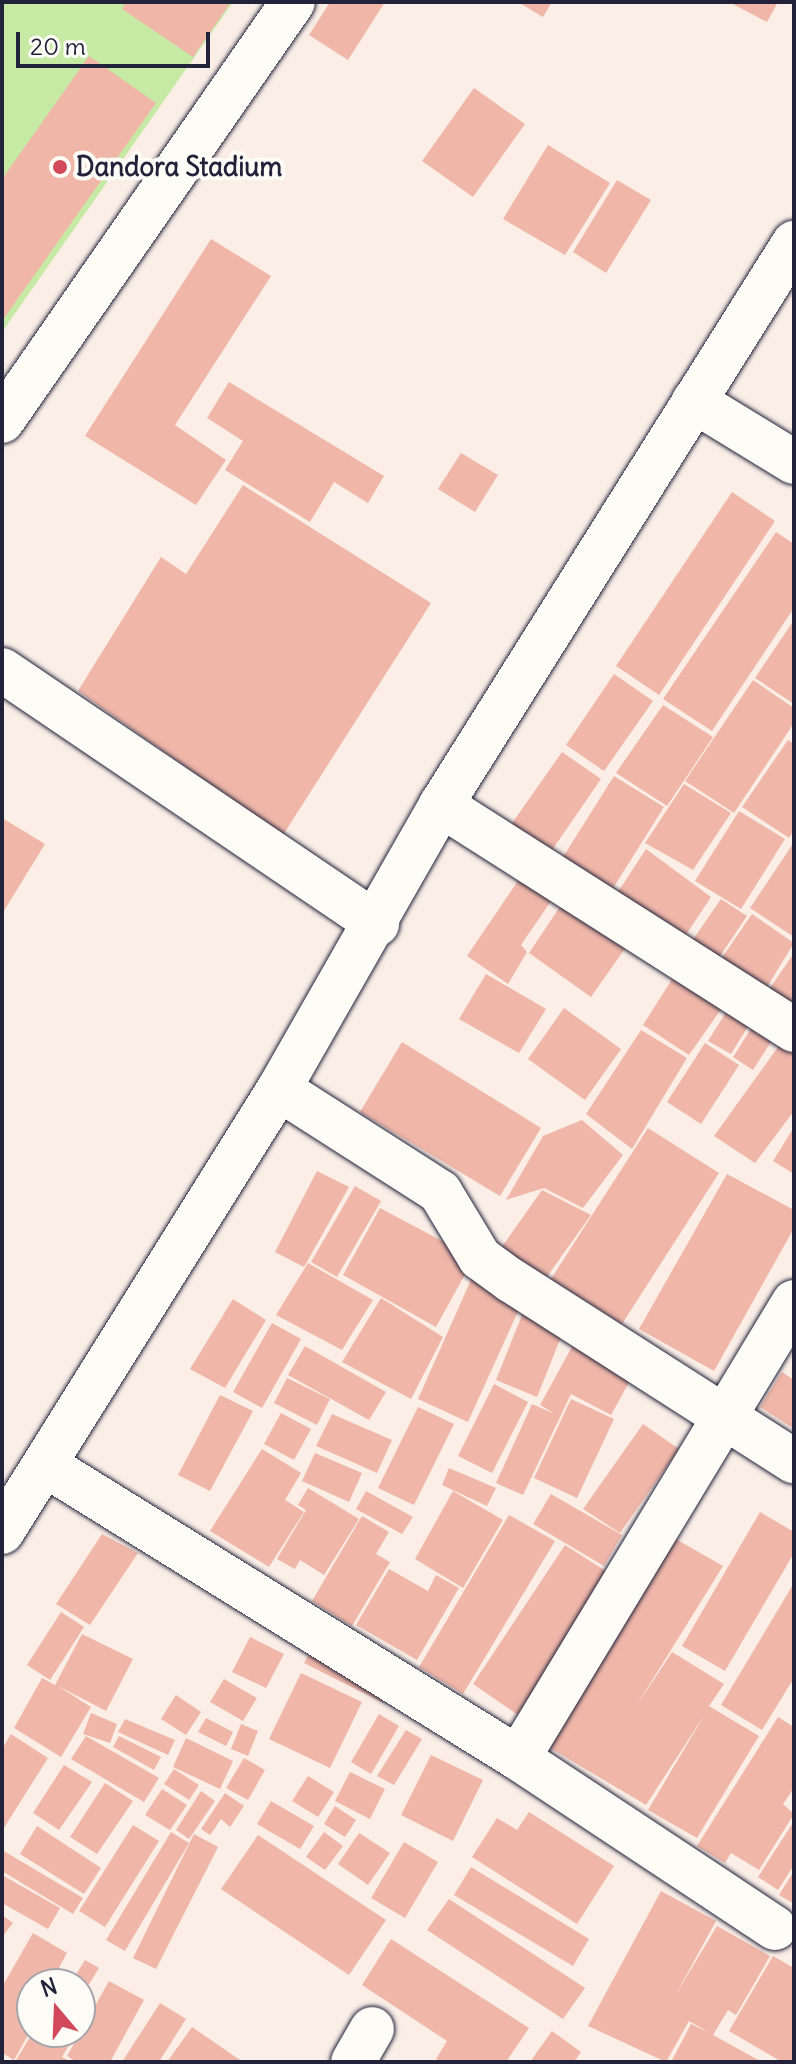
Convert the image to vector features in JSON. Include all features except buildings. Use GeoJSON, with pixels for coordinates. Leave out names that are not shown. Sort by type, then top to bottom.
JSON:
{"type":"FeatureCollection","features":[{"type":"Feature","properties":{"kind":"street"},"geometry":{"type":"LineString","coordinates":[[2,421],[293,2]]}},
{"type":"Feature","properties":{"kind":"street"},"geometry":{"type":"LineString","coordinates":[[2,1532],[47,1466],[279,1089],[377,924],[441,805],[794,243]]}},
{"type":"Feature","properties":{"kind":"street"},"geometry":{"type":"LineString","coordinates":[[694,401],[794,462]]}},
{"type":"Feature","properties":{"kind":"street"},"geometry":{"type":"LineString","coordinates":[[2,670],[377,924]]}},
{"type":"Feature","properties":{"kind":"street"},"geometry":{"type":"LineString","coordinates":[[441,805],[794,1030]]}},
{"type":"Feature","properties":{"kind":"street"},"geometry":{"type":"LineString","coordinates":[[279,1089],[440,1192],[480,1258],[794,1461]]}},
{"type":"Feature","properties":{"kind":"street"},"geometry":{"type":"LineString","coordinates":[[518,1758],[720,1416],[794,1302]]}},
{"type":"Feature","properties":{"kind":"street"},"geometry":{"type":"LineString","coordinates":[[47,1466],[518,1758],[775,1928]]}},
{"type":"Feature","properties":{"kind":"green space","name":"Dandora Stadium"},"geometry":{"type":"Polygon","coordinates":[[[2,2],[233,2],[2,332],[2,2]]]}},
{"type":"Feature","properties":{"kind":"place","name":"Dandora Stadium"},"geometry":{"type":"Point","coordinates":[60,167]}}]}
